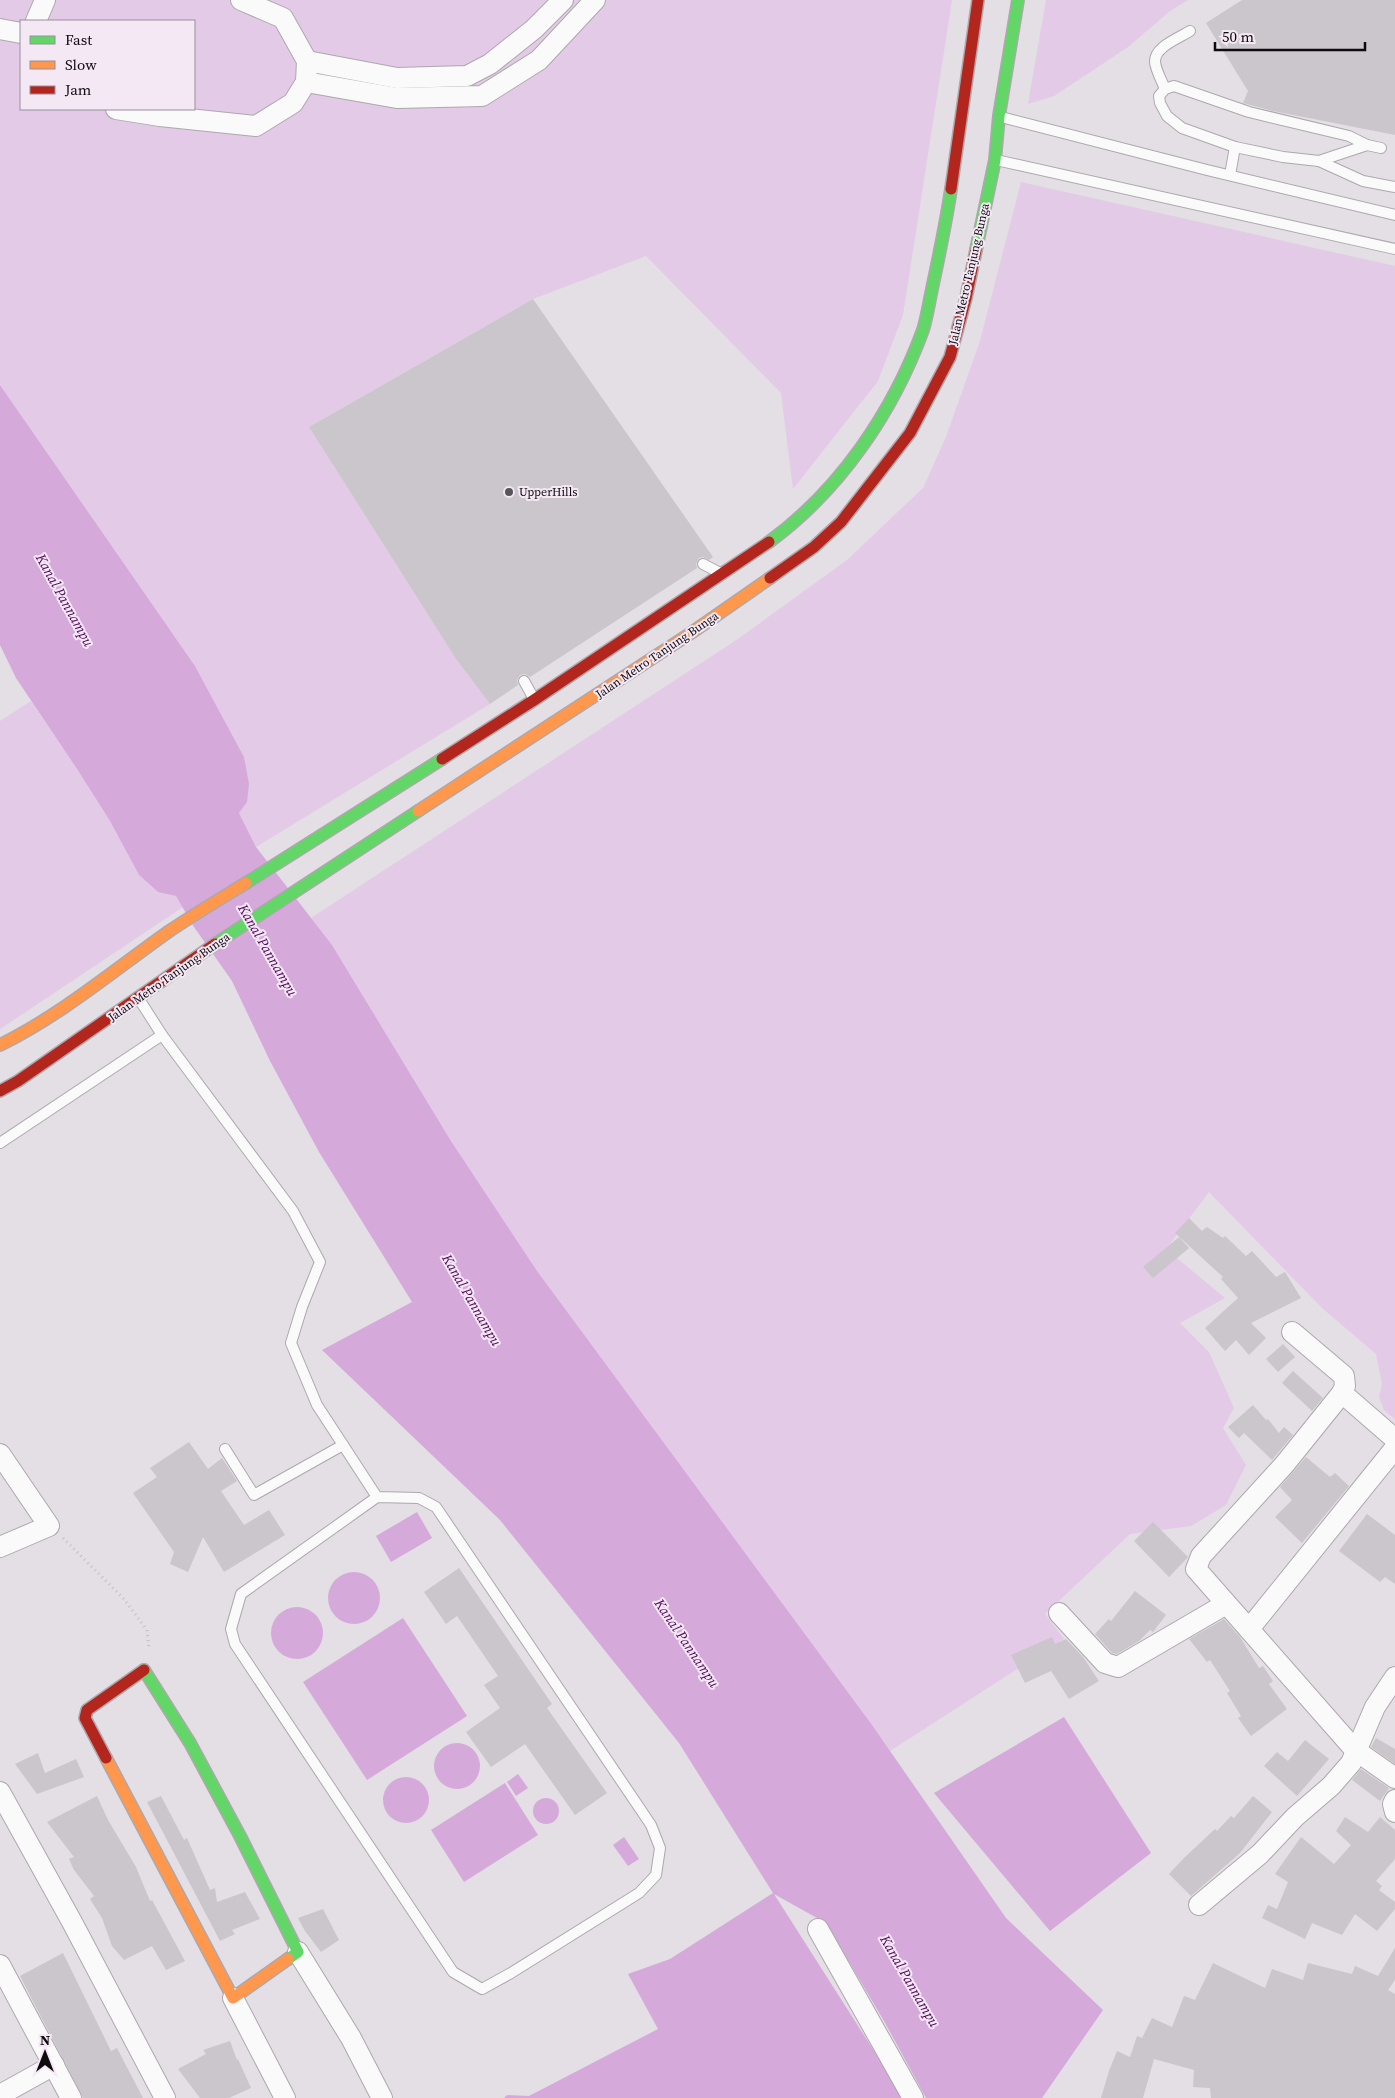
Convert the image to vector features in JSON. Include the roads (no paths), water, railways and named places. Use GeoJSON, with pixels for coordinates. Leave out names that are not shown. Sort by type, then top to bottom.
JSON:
{"type":"FeatureCollection","features":[{"type":"Feature","properties":{"kind":"main road"},"geometry":{"type":"LineString","coordinates":[[0,1045],[28,1031],[88,991],[170,931],[534,700],[723,574],[782,532],[818,499],[856,455],[884,412],[923,328],[944,235],[978,0]]}},
{"type":"Feature","properties":{"kind":"main road","name":"Jalan Metro Tanjung Bunga"},"geometry":{"type":"LineString","coordinates":[[0,1091],[18,1081],[192,960],[300,888],[691,634],[814,547],[841,522],[910,433],[950,357],[966,298],[995,160],[999,116],[1018,0]]}},
{"type":"Feature","properties":{"kind":"main road"},"geometry":{"type":"LineString","coordinates":[[144,1670],[190,1742],[298,1952],[233,1998],[85,1718],[87,1710],[144,1670]]}},
{"type":"Feature","properties":{"kind":"street"},"geometry":{"type":"LineString","coordinates":[[36,20],[45,0]]}},
{"type":"Feature","properties":{"kind":"street"},"geometry":{"type":"LineString","coordinates":[[122,110],[256,126],[293,103],[306,82],[307,61],[283,18],[241,0]]}},
{"type":"Feature","properties":{"kind":"street"},"geometry":{"type":"LineString","coordinates":[[306,82],[482,96],[539,60],[595,0]]}},
{"type":"Feature","properties":{"kind":"street"},"geometry":{"type":"LineString","coordinates":[[307,61],[397,88],[467,76],[490,64],[534,29],[562,2],[580,15]]}},
{"type":"Feature","properties":{"kind":"street"},"geometry":{"type":"LineString","coordinates":[[0,29],[20,33]]}},
{"type":"Feature","properties":{"kind":"street"},"geometry":{"type":"LineString","coordinates":[[1292,1332],[1344,1376],[1346,1386],[1284,1465],[1197,1562],[1196,1569],[1356,1750],[1395,1778]]}},
{"type":"Feature","properties":{"kind":"street"},"geometry":{"type":"LineString","coordinates":[[1342,1393],[1395,1439]]}},
{"type":"Feature","properties":{"kind":"street"},"geometry":{"type":"LineString","coordinates":[[1249,1629],[1395,1448]]}},
{"type":"Feature","properties":{"kind":"street"},"geometry":{"type":"LineString","coordinates":[[0,1454],[49,1526],[0,1546]]}},
{"type":"Feature","properties":{"kind":"street"},"geometry":{"type":"LineString","coordinates":[[1059,1613],[1105,1663],[1118,1667],[1226,1604]]}},
{"type":"Feature","properties":{"kind":"street"},"geometry":{"type":"LineString","coordinates":[[1199,1905],[1260,1854],[1295,1817],[1331,1786],[1351,1763],[1375,1708],[1395,1677]]}},
{"type":"Feature","properties":{"kind":"street"},"geometry":{"type":"LineString","coordinates":[[0,1792],[72,1922],[165,2098]]}},
{"type":"Feature","properties":{"kind":"street"},"geometry":{"type":"LineString","coordinates":[[818,1929],[914,2098]]}},
{"type":"Feature","properties":{"kind":"street"},"geometry":{"type":"LineString","coordinates":[[298,1952],[351,2038],[382,2098]]}},
{"type":"Feature","properties":{"kind":"street"},"geometry":{"type":"LineString","coordinates":[[0,1965],[71,2098]]}},
{"type":"Feature","properties":{"kind":"street"},"geometry":{"type":"LineString","coordinates":[[233,1998],[285,2098]]}},
{"type":"Feature","properties":{"kind":"street"},"geometry":{"type":"LineString","coordinates":[[0,2095],[54,2065]]}},
{"type":"Feature","properties":{"kind":"lane"},"geometry":{"type":"LineString","coordinates":[[1165,89],[1155,63],[1156,55],[1161,49],[1190,31]]}},
{"type":"Feature","properties":{"kind":"lane"},"geometry":{"type":"LineString","coordinates":[[1381,148],[1367,145],[1349,136],[1249,112],[1174,86],[1165,89],[1159,96],[1160,103],[1167,116],[1182,128],[1235,147],[1319,161],[1363,181],[1395,187]]}},
{"type":"Feature","properties":{"kind":"lane"},"geometry":{"type":"LineString","coordinates":[[999,116],[1395,215]]}},
{"type":"Feature","properties":{"kind":"lane"},"geometry":{"type":"LineString","coordinates":[[1319,161],[1367,145]]}},
{"type":"Feature","properties":{"kind":"lane"},"geometry":{"type":"LineString","coordinates":[[1230,175],[1235,147]]}},
{"type":"Feature","properties":{"kind":"lane"},"geometry":{"type":"LineString","coordinates":[[995,160],[1395,249]]}},
{"type":"Feature","properties":{"kind":"lane"},"geometry":{"type":"LineString","coordinates":[[704,564],[712,570],[723,574]]}},
{"type":"Feature","properties":{"kind":"lane"},"geometry":{"type":"LineString","coordinates":[[524,681],[534,700]]}},
{"type":"Feature","properties":{"kind":"lane"},"geometry":{"type":"LineString","coordinates":[[138,998],[162,1035],[293,1211],[320,1262],[302,1307],[291,1343],[317,1405],[377,1497]]}},
{"type":"Feature","properties":{"kind":"lane"},"geometry":{"type":"LineString","coordinates":[[0,1143],[162,1035]]}},
{"type":"Feature","properties":{"kind":"lane"},"geometry":{"type":"LineString","coordinates":[[225,1449],[254,1495],[343,1445]]}},
{"type":"Feature","properties":{"kind":"lane"},"geometry":{"type":"LineString","coordinates":[[377,1497],[419,1498],[436,1507],[651,1825],[660,1848],[656,1875],[639,1893],[482,1989],[453,1972],[235,1644],[231,1629],[241,1594],[377,1497]]}},
{"type":"Feature","properties":{"kind":"water","name":"Kanal Pannampu"},"geometry":{"type":"Polygon","coordinates":[[[0,385],[195,666],[244,757],[249,784],[247,802],[239,813],[256,847],[332,945],[451,1141],[537,1271],[872,1725],[1006,1918],[1103,2010],[1042,2098],[926,2098],[884,2021],[826,1923],[774,1894],[904,2098],[504,2098],[507,2095],[529,2096],[658,2029],[628,1974],[670,1959],[773,1893],[679,1743],[500,1520],[322,1350],[412,1302],[319,1152],[270,1061],[232,981],[194,927],[176,896],[158,892],[139,875],[110,821],[16,678],[0,645],[0,385]]]}},
{"type":"Feature","properties":{"kind":"water"},"geometry":{"type":"Polygon","coordinates":[[[417,1512],[432,1538],[391,1562],[376,1536],[417,1512]]]}},
{"type":"Feature","properties":{"kind":"water"},"geometry":{"type":"Polygon","coordinates":[[[349,1572],[359,1572],[373,1579],[380,1593],[380,1603],[373,1617],[359,1624],[349,1624],[339,1620],[332,1613],[328,1603],[328,1593],[332,1583],[339,1576],[349,1572]]]}},
{"type":"Feature","properties":{"kind":"water"},"geometry":{"type":"Polygon","coordinates":[[[292,1607],[302,1607],[316,1614],[323,1628],[323,1638],[316,1652],[302,1659],[292,1659],[282,1655],[275,1648],[271,1638],[271,1628],[275,1618],[282,1611],[292,1607]]]}},
{"type":"Feature","properties":{"kind":"water"},"geometry":{"type":"Polygon","coordinates":[[[403,1618],[467,1716],[367,1780],[303,1682],[403,1618]]]}},
{"type":"Feature","properties":{"kind":"water"},"geometry":{"type":"Polygon","coordinates":[[[1064,1717],[1151,1853],[1050,1931],[934,1793],[1064,1717]]]}},
{"type":"Feature","properties":{"kind":"water"},"geometry":{"type":"Polygon","coordinates":[[[457,1743],[470,1747],[476,1753],[480,1766],[476,1779],[470,1785],[457,1789],[444,1785],[438,1779],[434,1766],[438,1753],[444,1747],[457,1743]]]}},
{"type":"Feature","properties":{"kind":"water"},"geometry":{"type":"Polygon","coordinates":[[[518,1774],[528,1788],[516,1796],[507,1782],[518,1774]]]}},
{"type":"Feature","properties":{"kind":"water"},"geometry":{"type":"Polygon","coordinates":[[[406,1777],[419,1781],[425,1787],[429,1800],[425,1813],[419,1819],[406,1823],[393,1819],[387,1813],[383,1800],[387,1787],[393,1781],[406,1777]]]}},
{"type":"Feature","properties":{"kind":"water"},"geometry":{"type":"Polygon","coordinates":[[[505,1783],[538,1835],[464,1882],[431,1830],[505,1783]]]}},
{"type":"Feature","properties":{"kind":"water"},"geometry":{"type":"Polygon","coordinates":[[[546,1798],[555,1802],[559,1811],[555,1820],[546,1824],[537,1820],[533,1811],[537,1802],[546,1798]]]}},
{"type":"Feature","properties":{"kind":"water"},"geometry":{"type":"Polygon","coordinates":[[[624,1837],[639,1859],[628,1866],[613,1845],[624,1837]]]}},
{"type":"Feature","properties":{"kind":"place","name":"UpperHills"},"geometry":{"type":"Point","coordinates":[509,492]}}]}
